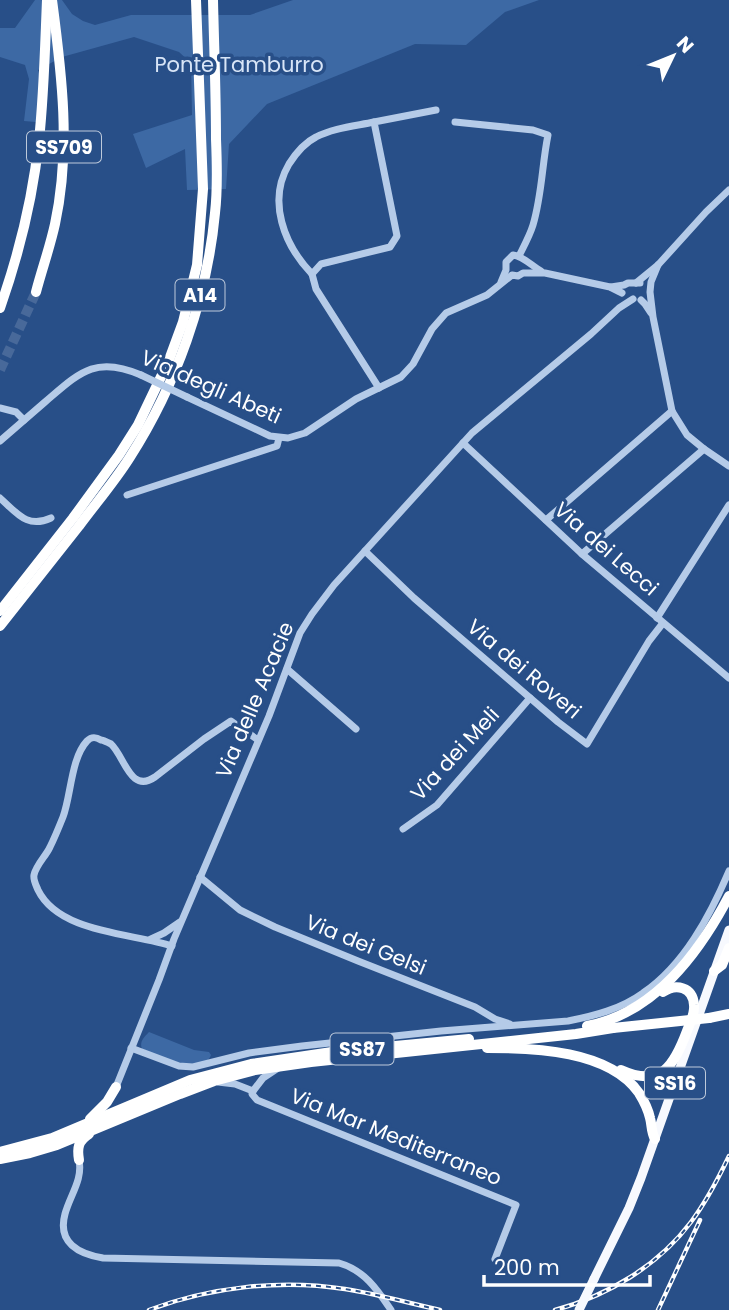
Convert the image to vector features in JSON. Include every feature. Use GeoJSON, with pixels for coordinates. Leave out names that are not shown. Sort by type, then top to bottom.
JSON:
{"type":"FeatureCollection","features":[{"type":"Feature","properties":{"kind":"highway","name":"SS709"},"geometry":{"type":"LineString","coordinates":[[36,292],[55,225],[64,150],[62,74],[49,0]]}},
{"type":"Feature","properties":{"kind":"highway","name":"SS709"},"geometry":{"type":"LineString","coordinates":[[0,308],[18,250],[39,141],[49,0]]}},
{"type":"Feature","properties":{"kind":"highway","name":"A14"},"geometry":{"type":"LineString","coordinates":[[0,611],[73,518],[138,425],[169,360],[183,322],[197,265],[203,189],[196,0]]}},
{"type":"Feature","properties":{"kind":"highway","name":"A14"},"geometry":{"type":"LineString","coordinates":[[0,626],[129,459],[163,400],[182,353],[209,260],[216,203],[212,0]]}},
{"type":"Feature","properties":{"kind":"highway"},"geometry":{"type":"LineString","coordinates":[[0,635],[58,553]]}},
{"type":"Feature","properties":{"kind":"highway"},"geometry":{"type":"LineString","coordinates":[[652,996],[691,957],[729,896]]}},
{"type":"Feature","properties":{"kind":"highway"},"geometry":{"type":"LineString","coordinates":[[714,971],[722,965],[729,948]]}},
{"type":"Feature","properties":{"kind":"highway"},"geometry":{"type":"LineString","coordinates":[[575,1028],[616,1017],[652,996],[676,986],[688,991],[693,1000],[694,1011],[677,1056],[670,1067],[652,1076],[641,1077],[620,1070],[613,1071]]}},
{"type":"Feature","properties":{"kind":"highway"},"geometry":{"type":"LineString","coordinates":[[575,1028],[613,1028],[729,1014]]}},
{"type":"Feature","properties":{"kind":"highway","name":"SS87"},"geometry":{"type":"LineString","coordinates":[[0,1152],[52,1138],[190,1080],[251,1064],[291,1057],[575,1028]]}},
{"type":"Feature","properties":{"kind":"highway","name":"SS87"},"geometry":{"type":"LineString","coordinates":[[0,1159],[57,1145],[169,1098],[248,1072],[613,1028]]}},
{"type":"Feature","properties":{"kind":"highway"},"geometry":{"type":"LineString","coordinates":[[457,1047],[554,1052],[580,1058],[613,1071],[630,1083],[640,1095],[649,1113],[655,1139]]}},
{"type":"Feature","properties":{"kind":"highway","name":"SS87"},"geometry":{"type":"LineString","coordinates":[[116,1087],[119,1098],[125,1101],[155,1094]]}},
{"type":"Feature","properties":{"kind":"highway","name":"SS87"},"geometry":{"type":"LineString","coordinates":[[83,1126],[107,1102],[116,1087]]}},
{"type":"Feature","properties":{"kind":"highway"},"geometry":{"type":"LineString","coordinates":[[79,1160],[77,1148],[82,1138],[95,1129]]}},
{"type":"Feature","properties":{"kind":"highway"},"geometry":{"type":"LineString","coordinates":[[57,1145],[73,1152],[79,1160]]}},
{"type":"Feature","properties":{"kind":"main road","name":"SS16"},"geometry":{"type":"LineString","coordinates":[[579,1310],[629,1208],[729,930]]}},
{"type":"Feature","properties":{"kind":"street"},"geometry":{"type":"LineString","coordinates":[[379,388],[316,289],[312,274],[291,246],[280,218],[278,201],[281,184],[294,156],[315,137],[338,129],[436,110]]}},
{"type":"Feature","properties":{"kind":"street"},"geometry":{"type":"LineString","coordinates":[[312,274],[321,264],[390,247],[397,236],[374,122]]}},
{"type":"Feature","properties":{"kind":"street"},"geometry":{"type":"LineString","coordinates":[[455,122],[533,130],[548,135],[533,225],[522,258],[526,267],[523,273]]}},
{"type":"Feature","properties":{"kind":"street"},"geometry":{"type":"LineString","coordinates":[[636,283],[658,265],[729,190]]}},
{"type":"Feature","properties":{"kind":"street","name":"Via degli Abeti"},"geometry":{"type":"LineString","coordinates":[[545,273],[513,255],[505,264],[509,272],[518,276],[523,273],[545,273],[623,291]]}},
{"type":"Feature","properties":{"kind":"street"},"geometry":{"type":"LineString","coordinates":[[637,300],[648,297],[658,265]]}},
{"type":"Feature","properties":{"kind":"street","name":"Via degli Abeti"},"geometry":{"type":"LineString","coordinates":[[0,441],[74,377],[89,369],[106,366],[123,368],[141,375],[279,438],[305,433],[356,399],[407,371],[436,324],[446,313],[487,295],[509,272]]}},
{"type":"Feature","properties":{"kind":"street"},"geometry":{"type":"LineString","coordinates":[[619,308],[628,282],[645,284],[650,291],[672,411],[687,435],[729,466]]}},
{"type":"Feature","properties":{"kind":"street"},"geometry":{"type":"LineString","coordinates":[[623,291],[627,299],[645,303],[653,317]]}},
{"type":"Feature","properties":{"kind":"street","name":"Via delle Acacie"},"geometry":{"type":"LineString","coordinates":[[116,1087],[300,633],[312,614],[334,585],[463,443],[619,308],[637,300]]}},
{"type":"Feature","properties":{"kind":"street"},"geometry":{"type":"LineString","coordinates":[[0,408],[16,412],[24,420]]}},
{"type":"Feature","properties":{"kind":"street"},"geometry":{"type":"LineString","coordinates":[[546,520],[672,411]]}},
{"type":"Feature","properties":{"kind":"street"},"geometry":{"type":"LineString","coordinates":[[127,495],[277,446],[279,438]]}},
{"type":"Feature","properties":{"kind":"street","name":"Via dei Lecci"},"geometry":{"type":"LineString","coordinates":[[463,443],[582,554],[729,678]]}},
{"type":"Feature","properties":{"kind":"street"},"geometry":{"type":"LineString","coordinates":[[582,554],[704,449]]}},
{"type":"Feature","properties":{"kind":"street"},"geometry":{"type":"LineString","coordinates":[[0,498],[28,521],[41,523],[51,518]]}},
{"type":"Feature","properties":{"kind":"street"},"geometry":{"type":"LineString","coordinates":[[660,620],[729,505]]}},
{"type":"Feature","properties":{"kind":"street","name":"Via dei Roveri"},"geometry":{"type":"LineString","coordinates":[[365,551],[558,723],[587,744],[660,620]]}},
{"type":"Feature","properties":{"kind":"street"},"geometry":{"type":"LineString","coordinates":[[287,669],[356,729]]}},
{"type":"Feature","properties":{"kind":"street","name":"Via dei Meli"},"geometry":{"type":"LineString","coordinates":[[403,829],[437,805],[530,698]]}},
{"type":"Feature","properties":{"kind":"street"},"geometry":{"type":"LineString","coordinates":[[173,942],[91,928],[72,920],[47,903],[35,883],[35,871],[50,849],[65,810],[79,753],[86,742],[96,737],[110,744],[134,778],[148,782],[231,721],[258,740]]}},
{"type":"Feature","properties":{"kind":"street"},"geometry":{"type":"LineString","coordinates":[[131,1048],[179,1066],[193,1067],[249,1053],[302,1046],[588,1017],[608,1011],[642,994],[658,981],[694,939],[717,900],[729,872]]}},
{"type":"Feature","properties":{"kind":"street","name":"Via dei Gelsi"},"geometry":{"type":"LineString","coordinates":[[200,877],[240,910],[275,927],[475,1007],[495,1019],[528,1025]]}},
{"type":"Feature","properties":{"kind":"street"},"geometry":{"type":"LineString","coordinates":[[150,939],[182,920]]}},
{"type":"Feature","properties":{"kind":"street"},"geometry":{"type":"LineString","coordinates":[[164,933],[173,942]]}},
{"type":"Feature","properties":{"kind":"street"},"geometry":{"type":"LineString","coordinates":[[150,939],[169,955]]}},
{"type":"Feature","properties":{"kind":"street"},"geometry":{"type":"LineString","coordinates":[[214,1081],[235,1084],[253,1091],[263,1078],[281,1066]]}},
{"type":"Feature","properties":{"kind":"street","name":"Via Mar Mediterraneo"},"geometry":{"type":"LineString","coordinates":[[253,1091],[252,1094],[257,1100],[516,1205],[495,1259]]}},
{"type":"Feature","properties":{"kind":"street"},"geometry":{"type":"LineString","coordinates":[[79,1160],[80,1175],[64,1214],[64,1224],[69,1243],[83,1254],[103,1258],[339,1263],[348,1265],[365,1276],[391,1310]]}},
{"type":"Feature","properties":{"kind":"green space","name":"Ponte Tamburro"},"geometry":{"type":"Polygon","coordinates":[[[35,0],[62,0],[72,14],[95,25],[131,15],[250,15],[293,0],[539,0],[505,12],[466,45],[415,44],[267,104],[229,144],[226,189],[187,190],[185,149],[146,168],[133,134],[192,115],[191,63],[179,52],[134,37],[62,57],[38,70],[42,84],[36,122],[24,121],[29,79],[25,65],[0,57],[0,28],[15,28],[35,0]]]}},
{"type":"Feature","properties":{"kind":"green space"},"geometry":{"type":"Polygon","coordinates":[[[149,1032],[194,1050],[209,1052],[211,1055],[199,1064],[158,1056],[142,1049],[142,1042],[149,1032]]]}},
{"type":"Feature","properties":{"kind":"tunnel"},"geometry":{"type":"LineString","coordinates":[[0,370],[36,292]]}},
{"type":"Feature","properties":{"kind":"railway"},"geometry":{"type":"LineString","coordinates":[[555,1310],[612,1288],[663,1252],[678,1238],[696,1214],[729,1156]]}},
{"type":"Feature","properties":{"kind":"railway"},"geometry":{"type":"LineString","coordinates":[[658,1310],[700,1220]]}},
{"type":"Feature","properties":{"kind":"railway"},"geometry":{"type":"LineString","coordinates":[[149,1310],[196,1296],[271,1285],[320,1286],[357,1291],[440,1310]]}}]}
